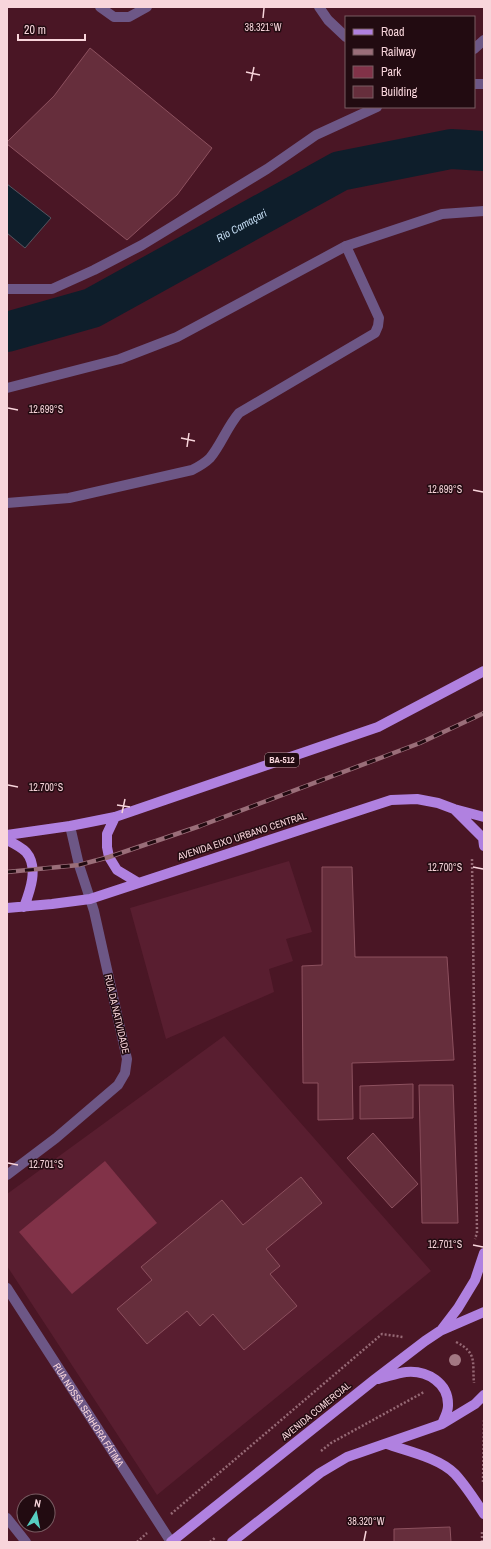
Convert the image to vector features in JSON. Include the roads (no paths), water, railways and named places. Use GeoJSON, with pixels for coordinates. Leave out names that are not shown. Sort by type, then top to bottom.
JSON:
{"type":"FeatureCollection","features":[{"type":"Feature","properties":{"kind":"main road","name":"BA-512"},"geometry":{"type":"LineString","coordinates":[[7,834],[70,826],[115,817],[378,727],[484,671]]}},
{"type":"Feature","properties":{"kind":"main road","name":"AVENIDA EIXO URBANO CENTRAL"},"geometry":{"type":"LineString","coordinates":[[7,908],[90,899],[137,882],[391,800],[417,799],[438,803],[484,817]]}},
{"type":"Feature","properties":{"kind":"main road"},"geometry":{"type":"LineString","coordinates":[[454,809],[482,838],[484,846]]}},
{"type":"Feature","properties":{"kind":"main road"},"geometry":{"type":"LineString","coordinates":[[115,817],[107,834],[108,857],[117,870],[137,882]]}},
{"type":"Feature","properties":{"kind":"main road"},"geometry":{"type":"LineString","coordinates":[[7,840],[25,852],[31,861],[33,870],[30,889],[24,907]]}},
{"type":"Feature","properties":{"kind":"main road"},"geometry":{"type":"LineString","coordinates":[[440,1331],[458,1308],[475,1280],[484,1252]]}},
{"type":"Feature","properties":{"kind":"main road","name":"AVENIDA COMERCIAL"},"geometry":{"type":"LineString","coordinates":[[171,1542],[374,1380],[440,1331],[484,1312]]}},
{"type":"Feature","properties":{"kind":"main road"},"geometry":{"type":"LineString","coordinates":[[374,1380],[407,1372],[425,1374],[435,1379],[444,1387],[448,1406],[442,1424]]}},
{"type":"Feature","properties":{"kind":"main road"},"geometry":{"type":"LineString","coordinates":[[232,1542],[320,1472],[347,1457],[442,1424],[475,1404],[484,1395]]}},
{"type":"Feature","properties":{"kind":"main road"},"geometry":{"type":"LineString","coordinates":[[387,1444],[435,1461],[454,1473],[483,1513]]}},
{"type":"Feature","properties":{"kind":"street"},"geometry":{"type":"LineString","coordinates":[[100,7],[114,17],[129,18],[147,7]]}},
{"type":"Feature","properties":{"kind":"street"},"geometry":{"type":"LineString","coordinates":[[320,7],[328,20],[345,36]]}},
{"type":"Feature","properties":{"kind":"street"},"geometry":{"type":"LineString","coordinates":[[475,48],[484,40]]}},
{"type":"Feature","properties":{"kind":"street"},"geometry":{"type":"LineString","coordinates":[[7,289],[52,289],[94,270],[142,245],[267,169],[316,135],[374,108]]}},
{"type":"Feature","properties":{"kind":"street"},"geometry":{"type":"LineString","coordinates":[[7,388],[120,359],[177,336],[346,246],[442,214],[484,211]]}},
{"type":"Feature","properties":{"kind":"street"},"geometry":{"type":"LineString","coordinates":[[7,503],[69,498],[192,470],[201,465],[210,457],[230,423],[239,413],[375,333],[379,318],[346,246]]}},
{"type":"Feature","properties":{"kind":"street","name":"RUA DA NATIVIDADE"},"geometry":{"type":"LineString","coordinates":[[7,1175],[56,1138],[118,1085],[125,1073],[127,1058],[90,899],[79,865],[70,826]]}},
{"type":"Feature","properties":{"kind":"street","name":"RUA NOSSA SENHORA FÁTIMA"},"geometry":{"type":"LineString","coordinates":[[7,1288],[171,1542]]}},
{"type":"Feature","properties":{"kind":"street"},"geometry":{"type":"LineString","coordinates":[[8,1519],[26,1542]]}},
{"type":"Feature","properties":{"kind":"water"},"geometry":{"type":"Polygon","coordinates":[[[7,184],[51,218],[25,248],[7,233],[7,184]]]}},
{"type":"Feature","properties":{"kind":"waterway","name":"Rio Camaçari"},"geometry":{"type":"LineString","coordinates":[[7,332],[92,308],[340,171],[451,149],[484,151]]}},
{"type":"Feature","properties":{"kind":"railway"},"geometry":{"type":"LineString","coordinates":[[7,872],[79,865],[109,857],[200,826],[420,743],[484,713]]}}]}
